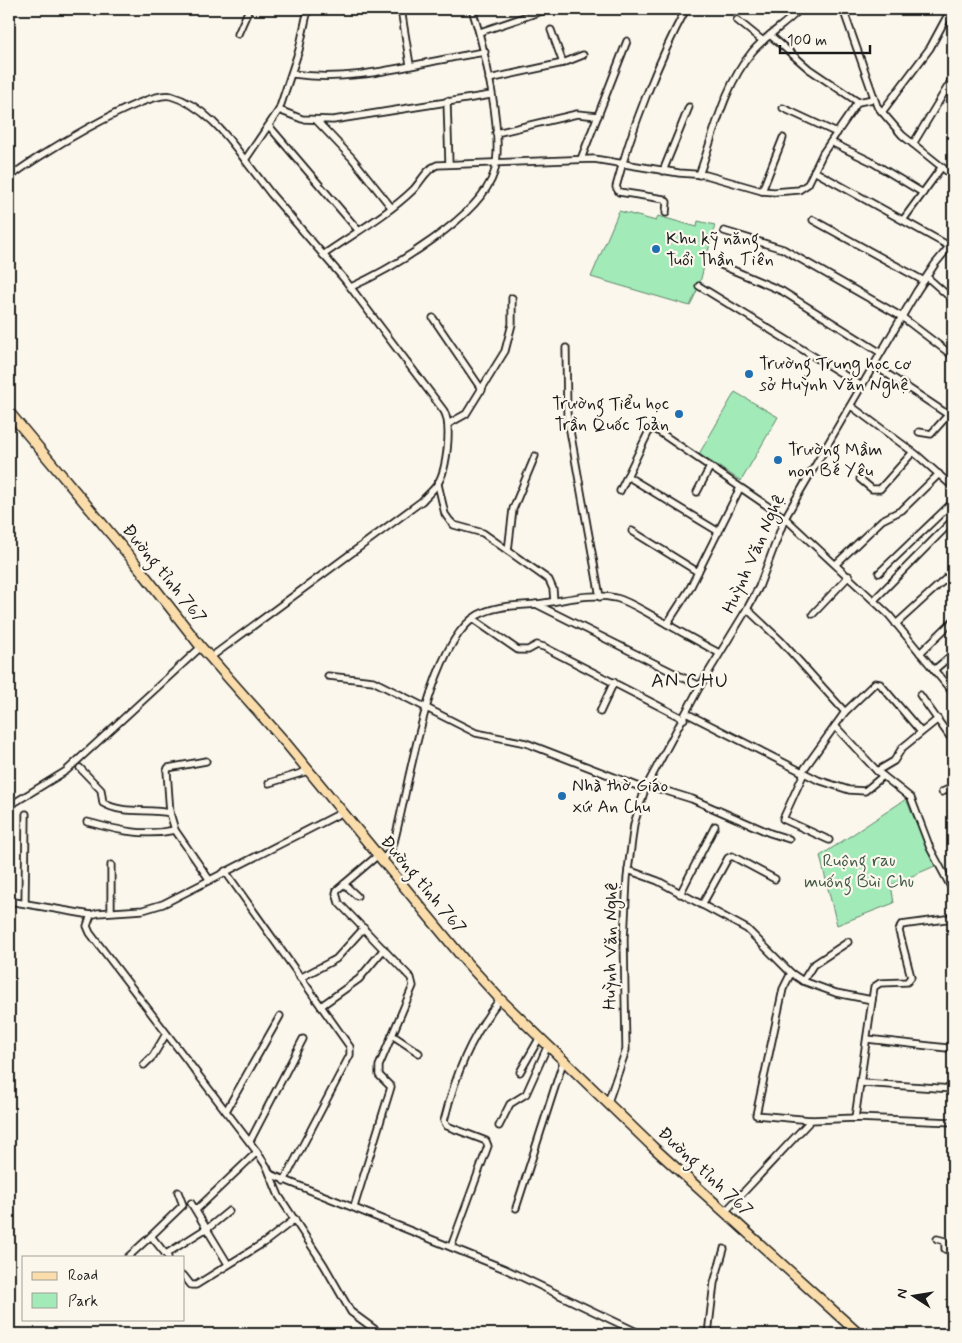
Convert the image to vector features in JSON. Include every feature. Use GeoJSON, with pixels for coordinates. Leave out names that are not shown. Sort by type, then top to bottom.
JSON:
{"type":"FeatureCollection","features":[{"type":"Feature","properties":{"kind":"main road","name":"Đường tỉnh 767"},"geometry":{"type":"LineString","coordinates":[[9,412],[136,564],[201,647],[308,771],[445,939],[500,999],[724,1212],[859,1334]]}},
{"type":"Feature","properties":{"kind":"street"},"geometry":{"type":"LineString","coordinates":[[238,34],[249,9]]}},
{"type":"Feature","properties":{"kind":"street"},"geometry":{"type":"LineString","coordinates":[[245,160],[279,110],[292,74],[308,9]]}},
{"type":"Feature","properties":{"kind":"street"},"geometry":{"type":"LineString","coordinates":[[401,9],[410,65]]}},
{"type":"Feature","properties":{"kind":"street"},"geometry":{"type":"LineString","coordinates":[[351,287],[390,268],[460,218],[486,189],[493,176],[497,162],[496,133],[485,52],[472,9]]}},
{"type":"Feature","properties":{"kind":"street"},"geometry":{"type":"LineString","coordinates":[[480,32],[548,9]]}},
{"type":"Feature","properties":{"kind":"street"},"geometry":{"type":"LineString","coordinates":[[666,213],[667,202],[664,199],[616,190],[622,162],[671,38],[686,9]]}},
{"type":"Feature","properties":{"kind":"street"},"geometry":{"type":"LineString","coordinates":[[699,175],[730,88],[746,60],[763,40],[800,9]]}},
{"type":"Feature","properties":{"kind":"street"},"geometry":{"type":"LineString","coordinates":[[843,9],[873,99],[882,112],[913,144],[953,176]]}},
{"type":"Feature","properties":{"kind":"street"},"geometry":{"type":"LineString","coordinates":[[882,112],[930,48],[951,9]]}},
{"type":"Feature","properties":{"kind":"street"},"geometry":{"type":"LineString","coordinates":[[737,20],[763,40]]}},
{"type":"Feature","properties":{"kind":"street"},"geometry":{"type":"LineString","coordinates":[[551,30],[563,63]]}},
{"type":"Feature","properties":{"kind":"street"},"geometry":{"type":"LineString","coordinates":[[770,36],[809,69],[858,102]]}},
{"type":"Feature","properties":{"kind":"street"},"geometry":{"type":"LineString","coordinates":[[581,159],[626,41]]}},
{"type":"Feature","properties":{"kind":"street"},"geometry":{"type":"LineString","coordinates":[[292,74],[321,77],[344,76],[485,52]]}},
{"type":"Feature","properties":{"kind":"street"},"geometry":{"type":"LineString","coordinates":[[489,79],[563,63],[583,55]]}},
{"type":"Feature","properties":{"kind":"street"},"geometry":{"type":"LineString","coordinates":[[913,144],[953,78]]}},
{"type":"Feature","properties":{"kind":"street"},"geometry":{"type":"LineString","coordinates":[[9,178],[25,166],[122,110],[151,98],[167,95],[184,102],[217,124],[271,194],[351,287],[444,411],[448,424],[444,468],[438,484],[408,512],[211,658]]}},
{"type":"Feature","properties":{"kind":"street"},"geometry":{"type":"LineString","coordinates":[[279,110],[292,116],[316,120],[491,95]]}},
{"type":"Feature","properties":{"kind":"street"},"geometry":{"type":"LineString","coordinates":[[323,254],[391,207],[420,183],[432,166],[581,159],[622,162],[663,170],[717,177],[762,191],[799,190],[808,184],[831,142],[858,102],[873,99]]}},
{"type":"Feature","properties":{"kind":"street"},"geometry":{"type":"LineString","coordinates":[[447,101],[449,164]]}},
{"type":"Feature","properties":{"kind":"street"},"geometry":{"type":"LineString","coordinates":[[663,170],[689,107]]}},
{"type":"Feature","properties":{"kind":"street"},"geometry":{"type":"LineString","coordinates":[[783,108],[837,133]]}},
{"type":"Feature","properties":{"kind":"street"},"geometry":{"type":"LineString","coordinates":[[496,133],[577,114],[598,116]]}},
{"type":"Feature","properties":{"kind":"street"},"geometry":{"type":"LineString","coordinates":[[316,120],[352,158],[391,207]]}},
{"type":"Feature","properties":{"kind":"street"},"geometry":{"type":"LineString","coordinates":[[269,126],[358,230]]}},
{"type":"Feature","properties":{"kind":"street"},"geometry":{"type":"LineString","coordinates":[[762,191],[783,138]]}},
{"type":"Feature","properties":{"kind":"street"},"geometry":{"type":"LineString","coordinates":[[831,142],[870,161],[923,193]]}},
{"type":"Feature","properties":{"kind":"street"},"geometry":{"type":"LineString","coordinates":[[903,220],[942,168]]}},
{"type":"Feature","properties":{"kind":"street"},"geometry":{"type":"LineString","coordinates":[[814,172],[951,244]]}},
{"type":"Feature","properties":{"kind":"street"},"geometry":{"type":"LineString","coordinates":[[813,220],[926,279],[953,300]]}},
{"type":"Feature","properties":{"kind":"street"},"geometry":{"type":"LineString","coordinates":[[724,231],[783,249],[902,317],[953,356]]}},
{"type":"Feature","properties":{"kind":"street","name":"Huỳnh Văn Nghệ"},"geometry":{"type":"LineString","coordinates":[[608,1102],[626,1050],[624,939],[628,870],[634,824],[646,787],[700,686],[748,609],[762,579],[785,518],[902,317],[951,244]]}},
{"type":"Feature","properties":{"kind":"street"},"geometry":{"type":"LineString","coordinates":[[721,266],[782,291],[881,353]]}},
{"type":"Feature","properties":{"kind":"street"},"geometry":{"type":"LineString","coordinates":[[699,286],[862,386]]}},
{"type":"Feature","properties":{"kind":"street"},"geometry":{"type":"LineString","coordinates":[[448,424],[466,414],[506,348],[512,324],[512,298]]}},
{"type":"Feature","properties":{"kind":"street"},"geometry":{"type":"LineString","coordinates":[[433,318],[482,390]]}},
{"type":"Feature","properties":{"kind":"street"},"geometry":{"type":"LineString","coordinates":[[566,348],[567,414],[600,597]]}},
{"type":"Feature","properties":{"kind":"street"},"geometry":{"type":"LineString","coordinates":[[874,365],[950,416],[931,434],[919,432]]}},
{"type":"Feature","properties":{"kind":"street"},"geometry":{"type":"LineString","coordinates":[[851,406],[913,452],[953,486]]}},
{"type":"Feature","properties":{"kind":"street"},"geometry":{"type":"LineString","coordinates":[[620,491],[652,429],[785,518],[874,600],[953,693]]}},
{"type":"Feature","properties":{"kind":"street"},"geometry":{"type":"LineString","coordinates":[[860,479],[872,489],[880,489],[913,452]]}},
{"type":"Feature","properties":{"kind":"street"},"geometry":{"type":"LineString","coordinates":[[508,551],[513,508],[535,456]]}},
{"type":"Feature","properties":{"kind":"street"},"geometry":{"type":"LineString","coordinates":[[697,492],[710,467]]}},
{"type":"Feature","properties":{"kind":"street"},"geometry":{"type":"LineString","coordinates":[[836,564],[882,520],[902,510],[939,474]]}},
{"type":"Feature","properties":{"kind":"street"},"geometry":{"type":"LineString","coordinates":[[627,476],[719,532]]}},
{"type":"Feature","properties":{"kind":"street"},"geometry":{"type":"LineString","coordinates":[[438,484],[445,514],[450,521],[482,533],[549,580],[553,589],[554,600]]}},
{"type":"Feature","properties":{"kind":"street"},"geometry":{"type":"LineString","coordinates":[[667,624],[698,572],[740,488]]}},
{"type":"Feature","properties":{"kind":"street"},"geometry":{"type":"LineString","coordinates":[[879,573],[953,502]]}},
{"type":"Feature","properties":{"kind":"street"},"geometry":{"type":"LineString","coordinates":[[874,600],[953,520]]}},
{"type":"Feature","properties":{"kind":"street"},"geometry":{"type":"LineString","coordinates":[[632,531],[698,572]]}},
{"type":"Feature","properties":{"kind":"street"},"geometry":{"type":"LineString","coordinates":[[896,624],[953,572]]}},
{"type":"Feature","properties":{"kind":"street"},"geometry":{"type":"LineString","coordinates":[[813,614],[849,576]]}},
{"type":"Feature","properties":{"kind":"street"},"geometry":{"type":"LineString","coordinates":[[354,1207],[389,1100],[391,1087],[379,1075],[378,1071],[413,982],[339,903],[336,896],[337,890],[392,850],[427,709],[441,663],[450,646],[472,620],[489,611],[505,606],[600,597],[620,599],[719,654]]}},
{"type":"Feature","properties":{"kind":"street"},"geometry":{"type":"LineString","coordinates":[[536,604],[700,686]]}},
{"type":"Feature","properties":{"kind":"street"},"geometry":{"type":"LineString","coordinates":[[748,609],[781,641],[846,712]]}},
{"type":"Feature","properties":{"kind":"street"},"geometry":{"type":"LineString","coordinates":[[472,620],[518,650],[528,650],[537,645],[803,773],[838,787],[858,791],[871,788],[883,776]]}},
{"type":"Feature","properties":{"kind":"street"},"geometry":{"type":"LineString","coordinates":[[920,653],[953,621]]}},
{"type":"Feature","properties":{"kind":"street"},"geometry":{"type":"LineString","coordinates":[[9,806],[66,771],[201,647]]}},
{"type":"Feature","properties":{"kind":"street"},"geometry":{"type":"LineString","coordinates":[[934,670],[953,654]]}},
{"type":"Feature","properties":{"kind":"street"},"geometry":{"type":"LineString","coordinates":[[328,676],[373,681],[389,687],[427,709],[476,733],[526,742],[646,787],[692,799],[770,834],[789,839]]}},
{"type":"Feature","properties":{"kind":"street"},"geometry":{"type":"LineString","coordinates":[[600,712],[614,682]]}},
{"type":"Feature","properties":{"kind":"street"},"geometry":{"type":"LineString","coordinates":[[829,840],[783,819],[803,773],[846,712],[874,683],[878,682],[921,732]]}},
{"type":"Feature","properties":{"kind":"street"},"geometry":{"type":"LineString","coordinates":[[920,696],[950,737]]}},
{"type":"Feature","properties":{"kind":"street"},"geometry":{"type":"LineString","coordinates":[[877,770],[894,761],[902,748],[938,719]]}},
{"type":"Feature","properties":{"kind":"street"},"geometry":{"type":"LineString","coordinates":[[835,726],[883,776],[911,798],[927,843],[953,891]]}},
{"type":"Feature","properties":{"kind":"street"},"geometry":{"type":"LineString","coordinates":[[206,761],[167,769],[170,813],[175,830],[209,879]]}},
{"type":"Feature","properties":{"kind":"street"},"geometry":{"type":"LineString","coordinates":[[80,768],[101,790],[103,803],[108,806],[126,811],[156,810],[170,813]]}},
{"type":"Feature","properties":{"kind":"street"},"geometry":{"type":"LineString","coordinates":[[268,783],[308,771]]}},
{"type":"Feature","properties":{"kind":"street"},"geometry":{"type":"LineString","coordinates":[[942,792],[953,787]]}},
{"type":"Feature","properties":{"kind":"street"},"geometry":{"type":"LineString","coordinates":[[9,901],[92,915],[111,911],[143,910],[162,904],[341,813]]}},
{"type":"Feature","properties":{"kind":"street"},"geometry":{"type":"LineString","coordinates":[[25,903],[26,814]]}},
{"type":"Feature","properties":{"kind":"street"},"geometry":{"type":"LineString","coordinates":[[87,822],[134,833],[156,834],[175,830]]}},
{"type":"Feature","properties":{"kind":"street"},"geometry":{"type":"LineString","coordinates":[[680,894],[715,826]]}},
{"type":"Feature","properties":{"kind":"street"},"geometry":{"type":"LineString","coordinates":[[702,905],[728,858],[732,856],[774,879]]}},
{"type":"Feature","properties":{"kind":"street"},"geometry":{"type":"LineString","coordinates":[[111,864],[111,911]]}},
{"type":"Feature","properties":{"kind":"street"},"geometry":{"type":"LineString","coordinates":[[628,870],[658,881],[747,928],[791,973],[803,981],[836,993],[872,1000]]}},
{"type":"Feature","properties":{"kind":"street"},"geometry":{"type":"LineString","coordinates":[[226,871],[350,1047],[350,1055],[284,1181]]}},
{"type":"Feature","properties":{"kind":"street"},"geometry":{"type":"LineString","coordinates":[[344,884],[357,896]]}},
{"type":"Feature","properties":{"kind":"street"},"geometry":{"type":"LineString","coordinates":[[92,915],[88,926],[90,933],[250,1141],[270,1174],[279,1196],[351,1312],[381,1334]]}},
{"type":"Feature","properties":{"kind":"street"},"geometry":{"type":"LineString","coordinates":[[855,1118],[872,1000],[877,985],[907,982],[910,979],[899,930],[901,925],[953,918]]}},
{"type":"Feature","properties":{"kind":"street"},"geometry":{"type":"LineString","coordinates":[[300,978],[336,958],[364,928]]}},
{"type":"Feature","properties":{"kind":"street"},"geometry":{"type":"LineString","coordinates":[[803,981],[813,964],[848,942]]}},
{"type":"Feature","properties":{"kind":"street"},"geometry":{"type":"LineString","coordinates":[[321,1006],[359,979],[384,949]]}},
{"type":"Feature","properties":{"kind":"street"},"geometry":{"type":"LineString","coordinates":[[791,973],[782,989],[755,1114],[757,1116],[811,1120],[855,1118],[953,1122]]}},
{"type":"Feature","properties":{"kind":"street"},"geometry":{"type":"LineString","coordinates":[[452,1247],[488,1146],[486,1141],[447,1126],[444,1121],[459,1069],[468,1047],[481,1024],[500,999]]}},
{"type":"Feature","properties":{"kind":"street"},"geometry":{"type":"LineString","coordinates":[[226,1111],[280,1016]]}},
{"type":"Feature","properties":{"kind":"street"},"geometry":{"type":"LineString","coordinates":[[144,1065],[153,1056],[166,1034]]}},
{"type":"Feature","properties":{"kind":"street"},"geometry":{"type":"LineString","coordinates":[[392,1035],[419,1053]]}},
{"type":"Feature","properties":{"kind":"street"},"geometry":{"type":"LineString","coordinates":[[520,1072],[540,1037]]}},
{"type":"Feature","properties":{"kind":"street"},"geometry":{"type":"LineString","coordinates":[[867,1038],[947,1048]]}},
{"type":"Feature","properties":{"kind":"street"},"geometry":{"type":"LineString","coordinates":[[250,1141],[304,1039]]}},
{"type":"Feature","properties":{"kind":"street"},"geometry":{"type":"LineString","coordinates":[[499,1126],[510,1104],[526,1094],[548,1044]]}},
{"type":"Feature","properties":{"kind":"street"},"geometry":{"type":"LineString","coordinates":[[516,1208],[564,1060]]}},
{"type":"Feature","properties":{"kind":"street"},"geometry":{"type":"LineString","coordinates":[[861,1083],[953,1089]]}},
{"type":"Feature","properties":{"kind":"street"},"geometry":{"type":"LineString","coordinates":[[724,1212],[811,1120]]}},
{"type":"Feature","properties":{"kind":"street"},"geometry":{"type":"LineString","coordinates":[[196,1210],[257,1152]]}},
{"type":"Feature","properties":{"kind":"street"},"geometry":{"type":"LineString","coordinates":[[270,1174],[505,1269],[641,1334]]}},
{"type":"Feature","properties":{"kind":"street"},"geometry":{"type":"LineString","coordinates":[[129,1256],[183,1205],[178,1192]]}},
{"type":"Feature","properties":{"kind":"street"},"geometry":{"type":"LineString","coordinates":[[191,1204],[228,1264]]}},
{"type":"Feature","properties":{"kind":"street"},"geometry":{"type":"LineString","coordinates":[[151,1236],[167,1256],[229,1211]]}},
{"type":"Feature","properties":{"kind":"street"},"geometry":{"type":"LineString","coordinates":[[185,1277],[191,1285],[196,1285],[265,1242],[295,1219]]}},
{"type":"Feature","properties":{"kind":"street"},"geometry":{"type":"LineString","coordinates":[[937,1239],[945,1241],[946,1250],[953,1252]]}},
{"type":"Feature","properties":{"kind":"street"},"geometry":{"type":"LineString","coordinates":[[708,1334],[714,1284],[724,1249]]}},
{"type":"Feature","properties":{"kind":"green space","name":"Khu kỹ năng Tuổi Thần Tiên"},"geometry":{"type":"Polygon","coordinates":[[[619,211],[656,221],[658,216],[697,227],[698,221],[715,225],[699,286],[690,306],[591,277],[619,211]]]}},
{"type":"Feature","properties":{"kind":"green space"},"geometry":{"type":"Polygon","coordinates":[[[735,392],[778,417],[741,481],[699,454],[735,392]]]}},
{"type":"Feature","properties":{"kind":"green space","name":"Ruộng rau muống Bùi Chu"},"geometry":{"type":"Polygon","coordinates":[[[906,799],[935,866],[891,885],[894,903],[837,925],[820,856],[906,799]]]}},
{"type":"Feature","properties":{"kind":"place","name":"Khu kỹ năng Tuổi Thần Tiên"},"geometry":{"type":"Point","coordinates":[656,249]}},
{"type":"Feature","properties":{"kind":"place","name":"Trường Trung học cơ sở Huỳnh Văn Nghệ"},"geometry":{"type":"Point","coordinates":[749,374]}},
{"type":"Feature","properties":{"kind":"place","name":"Trường Tiểu học Trần Quốc Toản"},"geometry":{"type":"Point","coordinates":[679,414]}},
{"type":"Feature","properties":{"kind":"place","name":"Trường Mầm non Bé Yêu"},"geometry":{"type":"Point","coordinates":[778,460]}},
{"type":"Feature","properties":{"kind":"place","name":"Nhà thờ Giáo xứ An Chu"},"geometry":{"type":"Point","coordinates":[562,796]}},
{"type":"Feature","properties":{"kind":"district","name":"AN CHU"},"geometry":{"type":"Point","coordinates":[690,681]}}]}
